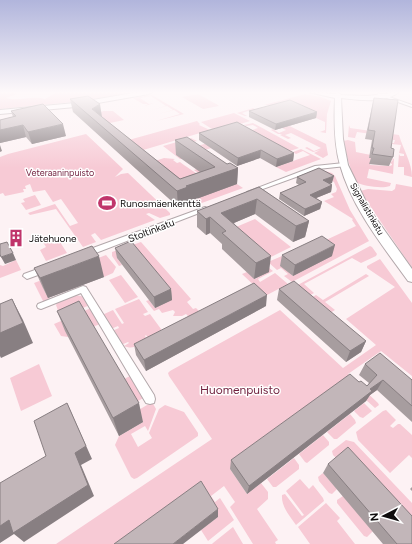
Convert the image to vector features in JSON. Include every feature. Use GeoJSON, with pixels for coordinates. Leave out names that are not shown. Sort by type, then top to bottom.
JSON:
{"type":"FeatureCollection","features":[{"type":"Feature","properties":{"kind":"street","name":"Signalistinkatu"},"geometry":{"type":"LineString","coordinates":[[338,117],[340,143],[344,165],[359,200],[412,278]]}},
{"type":"Feature","properties":{"kind":"street"},"geometry":{"type":"LineString","coordinates":[[243,194],[317,167],[344,165]]}},
{"type":"Feature","properties":{"kind":"street","name":"Stoltinkatu"},"geometry":{"type":"LineString","coordinates":[[80,257],[215,205]]}},
{"type":"Feature","properties":{"kind":"street"},"geometry":{"type":"LineString","coordinates":[[27,276],[50,268]]}},
{"type":"Feature","properties":{"kind":"street"},"geometry":{"type":"LineString","coordinates":[[41,306],[83,289],[150,399]]}},
{"type":"Feature","properties":{"kind":"green space"},"geometry":{"type":"Polygon","coordinates":[[[97,117],[121,117],[124,120],[105,124],[97,117]]]}},
{"type":"Feature","properties":{"kind":"green space"},"geometry":{"type":"Polygon","coordinates":[[[218,117],[243,117],[250,121],[230,127],[249,131],[258,128],[253,125],[244,125],[253,123],[299,148],[290,151],[257,156],[215,147],[201,151],[208,180],[194,170],[197,169],[183,159],[180,159],[163,146],[191,138],[197,141],[189,143],[194,147],[214,141],[215,131],[201,122],[218,117]]]}},
{"type":"Feature","properties":{"kind":"green space"},"geometry":{"type":"Polygon","coordinates":[[[261,117],[272,117],[326,144],[328,155],[323,158],[314,153],[320,150],[313,152],[305,148],[307,147],[314,151],[321,148],[291,133],[285,135],[291,138],[288,139],[280,135],[282,134],[278,134],[271,130],[273,129],[279,133],[286,130],[261,117]]]}},
{"type":"Feature","properties":{"kind":"green space"},"geometry":{"type":"Polygon","coordinates":[[[315,117],[327,117],[326,133],[320,132],[325,130],[325,122],[315,117]]]}},
{"type":"Feature","properties":{"kind":"green space"},"geometry":{"type":"Polygon","coordinates":[[[197,121],[200,124],[199,125],[210,130],[140,151],[125,141],[197,121]]]}},
{"type":"Feature","properties":{"kind":"green space"},"geometry":{"type":"Polygon","coordinates":[[[349,125],[350,128],[399,135],[409,161],[412,177],[404,175],[404,167],[398,167],[399,154],[400,156],[404,156],[404,154],[399,153],[401,145],[383,143],[394,143],[395,140],[393,140],[393,137],[357,132],[355,138],[361,139],[348,137],[349,125]]]}},
{"type":"Feature","properties":{"kind":"green space","name":"Veteraaninpuisto"},"geometry":{"type":"Polygon","coordinates":[[[86,134],[123,169],[115,177],[128,173],[170,213],[170,215],[160,218],[149,213],[146,214],[155,220],[101,240],[95,233],[91,235],[96,242],[83,247],[56,209],[30,215],[28,213],[55,204],[70,226],[78,223],[61,199],[53,202],[45,190],[33,192],[30,184],[25,186],[26,189],[23,189],[24,192],[5,196],[3,193],[0,194],[0,157],[86,134]]]}},
{"type":"Feature","properties":{"kind":"green space"},"geometry":{"type":"Polygon","coordinates":[[[348,140],[355,142],[356,152],[371,155],[369,157],[371,158],[370,165],[390,166],[392,164],[390,163],[393,160],[391,158],[394,159],[393,174],[369,169],[367,178],[391,183],[390,186],[372,187],[355,182],[343,141],[348,140]]]}},
{"type":"Feature","properties":{"kind":"green space"},"geometry":{"type":"Polygon","coordinates":[[[301,149],[321,159],[286,172],[276,167],[310,155],[303,151],[296,154],[293,152],[301,149]]]}},
{"type":"Feature","properties":{"kind":"green space"},"geometry":{"type":"Polygon","coordinates":[[[164,158],[175,159],[173,160],[177,163],[180,162],[207,179],[223,184],[237,184],[243,188],[199,204],[149,163],[164,158]]]}},
{"type":"Feature","properties":{"kind":"green space"},"geometry":{"type":"Polygon","coordinates":[[[325,171],[332,173],[335,176],[350,210],[369,241],[292,282],[284,276],[288,274],[281,268],[277,270],[268,262],[282,256],[289,262],[281,266],[293,276],[331,256],[326,240],[356,226],[352,220],[353,219],[324,201],[334,197],[331,194],[336,192],[337,189],[334,182],[322,175],[325,171]]]}},
{"type":"Feature","properties":{"kind":"green space"},"geometry":{"type":"Polygon","coordinates":[[[396,184],[412,187],[412,268],[360,191],[368,189],[392,191],[395,189],[396,184]]]}},
{"type":"Feature","properties":{"kind":"green space"},"geometry":{"type":"Polygon","coordinates":[[[35,195],[41,205],[26,210],[21,203],[25,202],[23,199],[35,195]]]}},
{"type":"Feature","properties":{"kind":"green space"},"geometry":{"type":"Polygon","coordinates":[[[255,219],[291,247],[265,260],[229,230],[255,219]]]}},
{"type":"Feature","properties":{"kind":"green space"},"geometry":{"type":"Polygon","coordinates":[[[49,236],[54,244],[60,242],[67,253],[46,261],[40,250],[46,247],[41,239],[49,236]]]}},
{"type":"Feature","properties":{"kind":"green space"},"geometry":{"type":"Polygon","coordinates":[[[141,242],[191,299],[187,302],[193,309],[196,308],[199,311],[189,317],[186,314],[182,316],[173,316],[175,312],[173,310],[162,313],[159,309],[154,311],[146,301],[149,300],[155,308],[172,299],[117,258],[122,265],[119,266],[112,256],[112,252],[141,242]]]}},
{"type":"Feature","properties":{"kind":"green space"},"geometry":{"type":"Polygon","coordinates":[[[370,246],[377,254],[376,256],[361,263],[352,258],[304,284],[314,293],[307,297],[294,287],[370,246]]]}},
{"type":"Feature","properties":{"kind":"green space"},"geometry":{"type":"Polygon","coordinates":[[[106,255],[116,267],[113,273],[104,277],[97,266],[43,288],[49,299],[59,295],[60,297],[43,301],[34,283],[106,255]]]}},
{"type":"Feature","properties":{"kind":"green space","name":"Huomenpuisto"},"geometry":{"type":"Polygon","coordinates":[[[380,259],[412,303],[412,376],[381,351],[348,374],[364,386],[362,388],[379,405],[375,408],[356,391],[230,469],[247,494],[261,483],[268,492],[268,499],[257,509],[278,540],[275,542],[276,544],[253,544],[230,507],[235,502],[224,486],[211,496],[215,502],[220,498],[234,520],[208,541],[201,530],[218,517],[127,544],[56,544],[212,439],[169,376],[168,373],[170,371],[280,310],[343,368],[376,345],[346,319],[395,287],[367,268],[367,266],[380,259]]]}},
{"type":"Feature","properties":{"kind":"green space"},"geometry":{"type":"Polygon","coordinates":[[[16,260],[21,270],[0,278],[0,265],[3,266],[16,260]]]}},
{"type":"Feature","properties":{"kind":"green space"},"geometry":{"type":"Polygon","coordinates":[[[264,264],[273,271],[258,279],[260,282],[275,273],[288,284],[267,295],[263,294],[242,274],[247,272],[255,279],[268,272],[264,264]]]}},
{"type":"Feature","properties":{"kind":"green space"},"geometry":{"type":"Polygon","coordinates":[[[366,274],[369,276],[325,302],[335,310],[330,313],[309,299],[316,295],[323,300],[366,274]]]}},
{"type":"Feature","properties":{"kind":"green space"},"geometry":{"type":"Polygon","coordinates":[[[121,275],[138,297],[125,303],[109,280],[121,275]]]}},
{"type":"Feature","properties":{"kind":"green space"},"geometry":{"type":"Polygon","coordinates":[[[76,295],[85,297],[90,305],[60,316],[56,305],[58,301],[76,295]]]}},
{"type":"Feature","properties":{"kind":"green space"},"geometry":{"type":"Polygon","coordinates":[[[139,299],[148,312],[143,314],[145,316],[150,314],[161,329],[161,332],[149,340],[146,335],[145,336],[148,341],[136,346],[127,347],[124,346],[129,343],[128,342],[121,345],[112,331],[119,328],[118,326],[111,329],[102,315],[113,310],[122,324],[124,323],[115,309],[139,299]]]}},
{"type":"Feature","properties":{"kind":"green space"},"geometry":{"type":"Polygon","coordinates":[[[91,308],[100,324],[68,337],[61,336],[54,324],[91,308]]]}},
{"type":"Feature","properties":{"kind":"green space"},"geometry":{"type":"Polygon","coordinates":[[[39,364],[52,396],[21,411],[10,378],[39,364]]]}},
{"type":"Feature","properties":{"kind":"green space"},"geometry":{"type":"Polygon","coordinates":[[[132,375],[145,397],[133,404],[120,381],[132,375]]]}},
{"type":"Feature","properties":{"kind":"green space"},"geometry":{"type":"Polygon","coordinates":[[[152,402],[156,409],[148,431],[145,426],[131,434],[138,447],[152,438],[149,433],[159,409],[165,405],[184,412],[198,433],[198,436],[134,479],[131,477],[115,445],[119,436],[143,422],[137,411],[152,402]]]}},
{"type":"Feature","properties":{"kind":"green space"},"geometry":{"type":"Polygon","coordinates":[[[364,403],[372,411],[363,418],[354,411],[364,403]]]}},
{"type":"Feature","properties":{"kind":"green space"},"geometry":{"type":"Polygon","coordinates":[[[386,410],[396,420],[390,426],[393,428],[400,424],[412,435],[412,458],[409,455],[390,473],[358,440],[356,432],[386,410]]]}},
{"type":"Feature","properties":{"kind":"green space"},"geometry":{"type":"Polygon","coordinates":[[[350,414],[356,423],[337,439],[334,439],[327,432],[350,414]]]}},
{"type":"Feature","properties":{"kind":"green space"},"geometry":{"type":"Polygon","coordinates":[[[323,435],[329,442],[329,445],[307,463],[305,462],[299,454],[323,435]]]}},
{"type":"Feature","properties":{"kind":"green space"},"geometry":{"type":"Polygon","coordinates":[[[346,440],[354,442],[412,503],[412,534],[333,455],[332,451],[346,440]]]}},
{"type":"Feature","properties":{"kind":"green space"},"geometry":{"type":"Polygon","coordinates":[[[294,458],[299,465],[299,469],[276,487],[273,487],[267,479],[294,458]]]}},
{"type":"Feature","properties":{"kind":"green space"},"geometry":{"type":"Polygon","coordinates":[[[323,473],[337,489],[332,494],[329,493],[319,481],[318,477],[323,473]]]}},
{"type":"Feature","properties":{"kind":"green space"},"geometry":{"type":"Polygon","coordinates":[[[300,479],[309,489],[313,485],[324,501],[296,525],[284,507],[282,495],[285,494],[302,516],[304,515],[286,491],[300,479]]]}},
{"type":"Feature","properties":{"kind":"green space"},"geometry":{"type":"Polygon","coordinates":[[[343,496],[373,531],[367,537],[364,536],[337,503],[337,500],[343,496]]]}},
{"type":"Feature","properties":{"kind":"green space"},"geometry":{"type":"Polygon","coordinates":[[[326,503],[340,518],[337,521],[355,544],[310,544],[298,527],[326,503]]]}},
{"type":"Feature","properties":{"kind":"green space"},"geometry":{"type":"Polygon","coordinates":[[[233,527],[243,544],[212,544],[213,543],[233,527]]]}},
{"type":"Feature","properties":{"kind":"building"},"geometry":{"type":"Polygon","coordinates":[[[10,117],[56,117],[63,124],[28,132],[23,125],[0,130],[0,120],[10,117]]]}},
{"type":"Feature","properties":{"kind":"building"},"geometry":{"type":"Polygon","coordinates":[[[91,117],[103,117],[180,179],[215,167],[175,140],[187,137],[227,164],[230,163],[238,168],[186,186],[188,187],[177,191],[91,117]]]}},
{"type":"Feature","properties":{"kind":"building"},"geometry":{"type":"Polygon","coordinates":[[[262,117],[299,117],[276,124],[262,117]]]}},
{"type":"Feature","properties":{"kind":"building"},"geometry":{"type":"Polygon","coordinates":[[[370,117],[395,117],[391,148],[394,149],[393,157],[372,154],[374,148],[372,148],[375,131],[368,130],[370,117]]]}},
{"type":"Feature","properties":{"kind":"building"},"geometry":{"type":"Polygon","coordinates":[[[237,122],[294,153],[277,159],[261,150],[238,158],[199,133],[237,122]]]}},
{"type":"Feature","properties":{"kind":"building"},"geometry":{"type":"Polygon","coordinates":[[[319,168],[334,176],[323,180],[332,185],[310,195],[322,202],[305,209],[280,193],[306,182],[297,177],[319,168]]]}},
{"type":"Feature","properties":{"kind":"building"},"geometry":{"type":"Polygon","coordinates":[[[259,187],[309,221],[296,226],[257,199],[221,213],[271,256],[256,263],[222,233],[226,231],[210,217],[206,219],[197,211],[259,187]]]}},
{"type":"Feature","properties":{"kind":"building"},"geometry":{"type":"Polygon","coordinates":[[[322,236],[335,245],[295,265],[282,255],[322,236]]]}},
{"type":"Feature","properties":{"kind":"building"},"geometry":{"type":"Polygon","coordinates":[[[131,241],[171,289],[154,297],[115,248],[131,241]]]}},
{"type":"Feature","properties":{"kind":"building"},"geometry":{"type":"Polygon","coordinates":[[[7,242],[13,253],[1,257],[0,244],[7,242]]]}},
{"type":"Feature","properties":{"kind":"building"},"geometry":{"type":"Polygon","coordinates":[[[92,246],[99,256],[40,278],[34,268],[92,246]]]}},
{"type":"Feature","properties":{"kind":"building"},"geometry":{"type":"Polygon","coordinates":[[[294,281],[366,341],[350,351],[279,289],[294,281]]]}},
{"type":"Feature","properties":{"kind":"building"},"geometry":{"type":"Polygon","coordinates":[[[254,283],[267,295],[144,360],[134,344],[254,283]]]}},
{"type":"Feature","properties":{"kind":"building"},"geometry":{"type":"Polygon","coordinates":[[[12,299],[23,323],[0,333],[0,304],[12,299]]]}},
{"type":"Feature","properties":{"kind":"building"},"geometry":{"type":"Polygon","coordinates":[[[79,301],[139,403],[113,418],[57,311],[79,301]]]}},
{"type":"Feature","properties":{"kind":"building"},"geometry":{"type":"Polygon","coordinates":[[[380,353],[412,380],[412,406],[383,380],[370,389],[372,391],[249,486],[231,460],[350,374],[359,382],[361,381],[367,386],[377,375],[365,364],[380,353]]]}},
{"type":"Feature","properties":{"kind":"building"},"geometry":{"type":"Polygon","coordinates":[[[67,403],[86,446],[75,453],[88,485],[13,533],[9,520],[0,526],[0,483],[46,456],[34,421],[67,403]]]}},
{"type":"Feature","properties":{"kind":"building"},"geometry":{"type":"Polygon","coordinates":[[[348,447],[412,516],[412,544],[397,544],[328,464],[348,447]]]}},
{"type":"Feature","properties":{"kind":"building"},"geometry":{"type":"Polygon","coordinates":[[[201,481],[218,509],[173,544],[114,544],[201,481]]]}},
{"type":"Feature","properties":{"kind":"place","name":"Runosmäenkenttä"},"geometry":{"type":"Point","coordinates":[107,203]}},
{"type":"Feature","properties":{"kind":"place","name":"Jätehuone"},"geometry":{"type":"Point","coordinates":[16,238]}}]}
